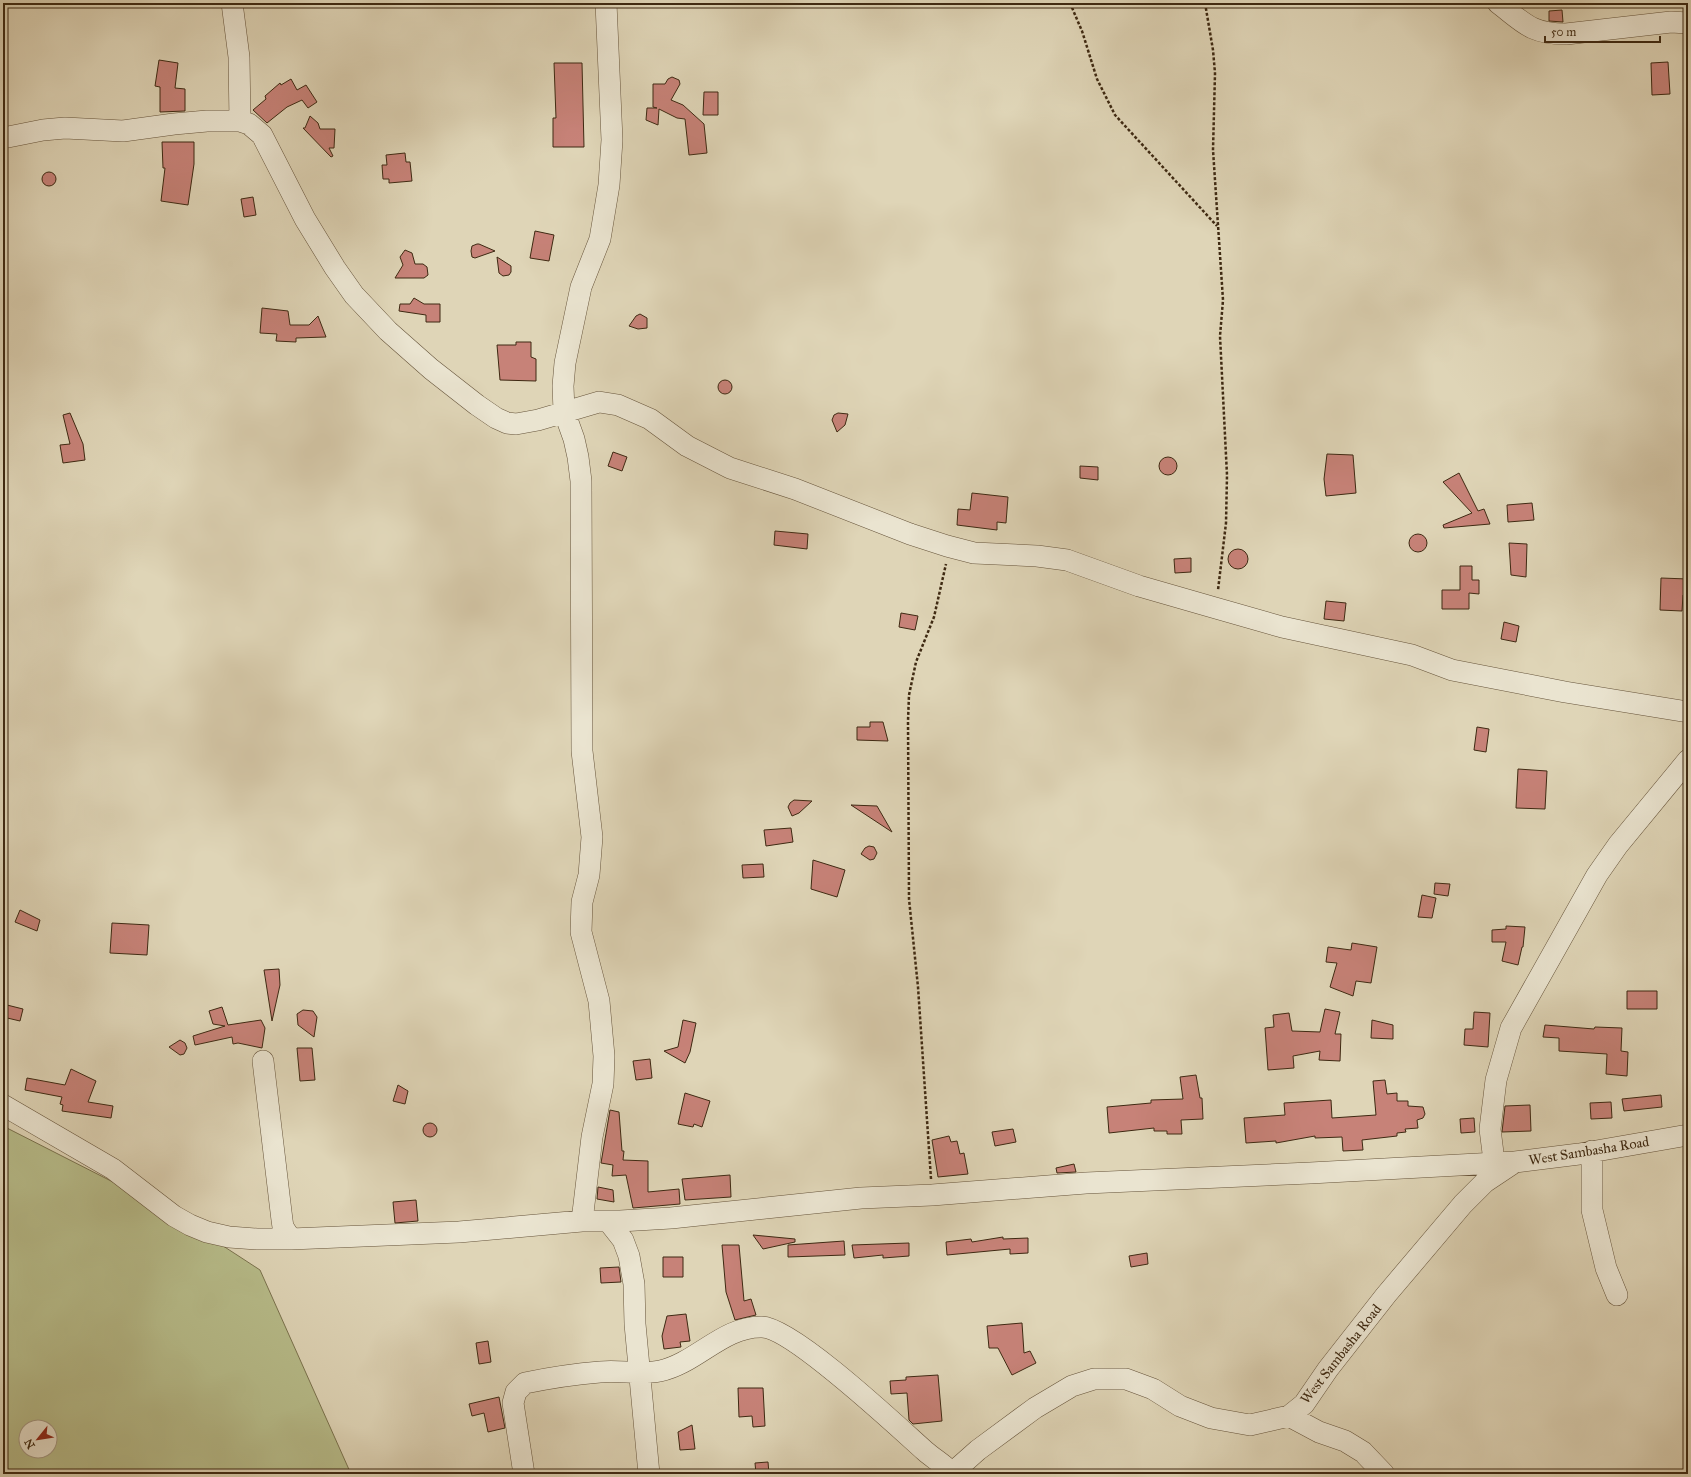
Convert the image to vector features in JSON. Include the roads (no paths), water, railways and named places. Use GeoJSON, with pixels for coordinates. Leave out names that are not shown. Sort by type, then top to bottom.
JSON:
{"type":"FeatureCollection","features":[{"type":"Feature","properties":{"kind":"street"},"geometry":{"type":"LineString","coordinates":[[232,3],[239,57],[240,121]]}},
{"type":"Feature","properties":{"kind":"street"},"geometry":{"type":"LineString","coordinates":[[582,1221],[592,1137],[603,1084],[604,1056],[599,1001],[581,932],[582,902],[589,875],[592,837],[582,751],[581,481],[577,451],[564,411],[565,363],[581,287],[600,239],[609,185],[611,133],[606,3]]}},
{"type":"Feature","properties":{"kind":"street"},"geometry":{"type":"LineString","coordinates":[[1498,3],[1517,19],[1535,31],[1548,34],[1566,34],[1671,22],[1688,23]]}},
{"type":"Feature","properties":{"kind":"street"},"geometry":{"type":"LineString","coordinates":[[3,138],[43,130],[65,128],[123,131],[174,124],[240,121],[248,124],[262,135],[305,219],[335,268],[354,295],[388,331],[431,369],[496,418],[507,424],[516,424],[599,402],[618,405],[650,419],[687,446],[730,468],[795,489],[910,534],[947,546],[974,553],[1036,556],[1067,560],[1139,586],[1212,607],[1282,627],[1412,655],[1452,670],[1648,707],[1688,712]]}},
{"type":"Feature","properties":{"kind":"street"},"geometry":{"type":"LineString","coordinates":[[1493,1153],[1490,1129],[1496,1080],[1512,1028],[1597,875],[1618,846],[1688,760]]}},
{"type":"Feature","properties":{"kind":"street"},"geometry":{"type":"LineString","coordinates":[[263,1061],[283,1227],[291,1239]]}},
{"type":"Feature","properties":{"kind":"street"},"geometry":{"type":"LineString","coordinates":[[3,1105],[113,1169],[174,1216],[207,1232],[228,1237],[291,1239],[459,1232],[582,1221],[671,1218],[861,1198],[932,1195],[1086,1183],[1310,1174],[1515,1162]]}},
{"type":"Feature","properties":{"kind":"street","name":"West Sambasha Road"},"geometry":{"type":"LineString","coordinates":[[952,1473],[978,1450],[1035,1408],[1072,1386],[1094,1379],[1126,1379],[1153,1389],[1180,1406],[1211,1418],[1250,1425],[1289,1416],[1304,1404],[1328,1369],[1386,1295],[1463,1204],[1485,1182],[1515,1162],[1688,1135]]}},
{"type":"Feature","properties":{"kind":"street"},"geometry":{"type":"LineString","coordinates":[[1592,1151],[1592,1210],[1606,1268],[1618,1295]]}},
{"type":"Feature","properties":{"kind":"street"},"geometry":{"type":"LineString","coordinates":[[608,1221],[623,1240],[629,1256],[634,1284],[635,1324],[649,1474]]}},
{"type":"Feature","properties":{"kind":"street"},"geometry":{"type":"LineString","coordinates":[[524,1474],[513,1403],[516,1392],[525,1383],[600,1372],[640,1373],[661,1371],[674,1366],[731,1334],[762,1327],[774,1329],[788,1336],[820,1360],[952,1473]]}},
{"type":"Feature","properties":{"kind":"street"},"geometry":{"type":"LineString","coordinates":[[1289,1416],[1319,1432],[1345,1441],[1357,1448],[1384,1474]]}}]}
